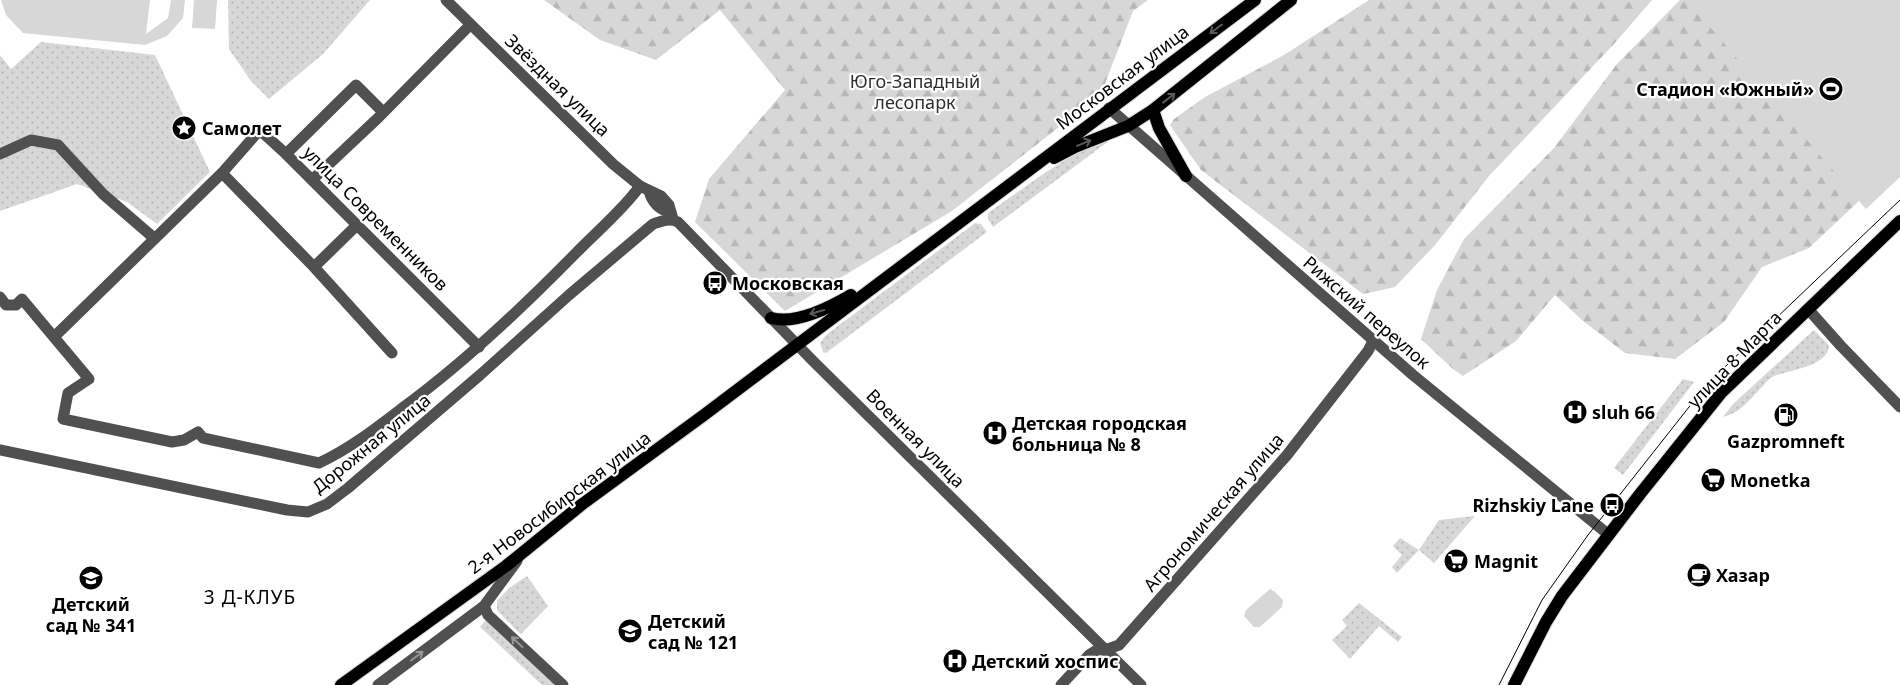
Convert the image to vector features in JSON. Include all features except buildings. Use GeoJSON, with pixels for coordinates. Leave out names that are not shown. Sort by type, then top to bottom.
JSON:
{"type":"FeatureCollection","features":[{"type":"Feature","properties":{"kind":"main road","name":"Московская улица"},"geometry":{"type":"LineString","coordinates":[[796,344],[1255,0]]}},
{"type":"Feature","properties":{"kind":"main road","name":"Московская улица"},"geometry":{"type":"LineString","coordinates":[[1010,183],[1075,147],[1128,126],[1153,110],[1291,0]]}},
{"type":"Feature","properties":{"kind":"main road"},"geometry":{"type":"LineString","coordinates":[[1153,110],[1159,128],[1186,176]]}},
{"type":"Feature","properties":{"kind":"main road","name":"улица 8 Марта"},"geometry":{"type":"LineString","coordinates":[[1514,685],[1546,622],[1562,596],[1721,393],[1900,221]]}},
{"type":"Feature","properties":{"kind":"main road"},"geometry":{"type":"LineString","coordinates":[[771,318],[786,321],[826,309],[865,286],[876,284]]}},
{"type":"Feature","properties":{"kind":"main road","name":"2-я Новосибирская улица"},"geometry":{"type":"LineString","coordinates":[[341,685],[522,554],[581,505],[704,415],[796,344]]}},
{"type":"Feature","properties":{"kind":"street","name":"Звёздная улица"},"geometry":{"type":"LineString","coordinates":[[446,0],[613,164],[645,188],[656,192],[658,200]]}},
{"type":"Feature","properties":{"kind":"street"},"geometry":{"type":"LineString","coordinates":[[312,180],[470,25]]}},
{"type":"Feature","properties":{"kind":"street"},"geometry":{"type":"LineString","coordinates":[[286,154],[356,85],[383,112]]}},
{"type":"Feature","properties":{"kind":"street","name":"Рижский переулок"},"geometry":{"type":"LineString","coordinates":[[1109,108],[1428,388],[1609,535]]}},
{"type":"Feature","properties":{"kind":"street","name":"улица Современников"},"geometry":{"type":"LineString","coordinates":[[54,337],[222,173],[256,133],[263,133],[479,347]]}},
{"type":"Feature","properties":{"kind":"street"},"geometry":{"type":"LineString","coordinates":[[0,154],[30,140],[58,145],[103,194],[154,238]]}},
{"type":"Feature","properties":{"kind":"street"},"geometry":{"type":"LineString","coordinates":[[222,173],[314,267],[392,353]]}},
{"type":"Feature","properties":{"kind":"street"},"geometry":{"type":"LineString","coordinates":[[0,297],[6,305],[16,305],[22,299],[90,380],[68,393],[63,419],[172,442],[184,440],[198,432],[203,438],[319,463],[364,436],[421,395],[479,347],[645,188]]}},
{"type":"Feature","properties":{"kind":"street","name":"Военная улица"},"geometry":{"type":"LineString","coordinates":[[658,200],[663,211],[672,216],[796,344],[1141,685]]}},
{"type":"Feature","properties":{"kind":"street","name":"Дорожная улица"},"geometry":{"type":"LineString","coordinates":[[0,450],[278,508],[308,512],[327,504],[348,488],[653,224],[672,216]]}},
{"type":"Feature","properties":{"kind":"street"},"geometry":{"type":"LineString","coordinates":[[314,267],[357,225]]}},
{"type":"Feature","properties":{"kind":"street"},"geometry":{"type":"LineString","coordinates":[[1808,309],[1900,407]]}},
{"type":"Feature","properties":{"kind":"street","name":"Агрономическая улица"},"geometry":{"type":"LineString","coordinates":[[1061,685],[1089,655],[1097,650],[1105,650],[1119,644],[1263,484],[1368,351],[1373,340]]}},
{"type":"Feature","properties":{"kind":"street"},"geometry":{"type":"LineString","coordinates":[[378,685],[481,608],[522,554]]}},
{"type":"Feature","properties":{"kind":"street"},"geometry":{"type":"LineString","coordinates":[[471,592],[479,600],[481,608],[563,685]]}},
{"type":"Feature","properties":{"kind":"green space"},"geometry":{"type":"Polygon","coordinates":[[[1,0],[150,0],[146,34],[168,18],[171,0],[185,0],[183,18],[167,36],[145,45],[23,33],[6,15],[1,0]]]}},
{"type":"Feature","properties":{"kind":"green space"},"geometry":{"type":"Polygon","coordinates":[[[194,0],[217,0],[215,29],[192,28],[194,0]]]}},
{"type":"Feature","properties":{"kind":"green space"},"geometry":{"type":"Polygon","coordinates":[[[228,0],[370,0],[323,54],[269,99],[251,81],[229,49],[228,0]]]}},
{"type":"Feature","properties":{"kind":"green space","name":"Юго-Западный лесопарк"},"geometry":{"type":"Polygon","coordinates":[[[544,0],[1148,0],[1133,11],[1101,94],[952,211],[785,311],[695,222],[709,179],[785,90],[720,10],[656,60],[600,40],[544,0]]]}},
{"type":"Feature","properties":{"kind":"green space"},"geometry":{"type":"Polygon","coordinates":[[[1369,0],[1652,0],[1613,45],[1489,176],[1435,245],[1395,287],[1363,294],[1201,170],[1170,125],[1174,119],[1205,97],[1284,55],[1369,0]]]}},
{"type":"Feature","properties":{"kind":"green space"},"geometry":{"type":"Polygon","coordinates":[[[1680,0],[1692,0],[1861,199],[1809,248],[1762,267],[1724,322],[1675,359],[1625,353],[1582,320],[1555,295],[1516,341],[1463,376],[1421,339],[1437,290],[1464,239],[1554,148],[1617,64],[1680,0]]]}},
{"type":"Feature","properties":{"kind":"green space","name":"Стадион «Южный»"},"geometry":{"type":"Polygon","coordinates":[[[1687,0],[1900,0],[1900,177],[1866,209],[1687,0]]]}},
{"type":"Feature","properties":{"kind":"green space"},"geometry":{"type":"Polygon","coordinates":[[[41,42],[155,55],[210,172],[157,224],[127,202],[77,184],[0,211],[0,55],[11,69],[41,42]]]}},
{"type":"Feature","properties":{"kind":"green space"},"geometry":{"type":"Polygon","coordinates":[[[1113,138],[993,227],[988,219],[988,213],[1046,172],[1080,151],[1113,138]]]}},
{"type":"Feature","properties":{"kind":"green space"},"geometry":{"type":"Polygon","coordinates":[[[975,223],[981,224],[987,232],[826,353],[823,352],[820,343],[826,335],[975,223]]]}},
{"type":"Feature","properties":{"kind":"green space"},"geometry":{"type":"Polygon","coordinates":[[[1814,330],[1829,345],[1823,358],[1808,366],[1773,377],[1740,409],[1723,417],[1733,404],[1814,330]]]}},
{"type":"Feature","properties":{"kind":"green space"},"geometry":{"type":"Polygon","coordinates":[[[1683,379],[1694,382],[1623,475],[1614,468],[1683,379]]]}},
{"type":"Feature","properties":{"kind":"green space"},"geometry":{"type":"Polygon","coordinates":[[[1475,516],[1434,563],[1419,550],[1439,520],[1475,516]]]}},
{"type":"Feature","properties":{"kind":"green space"},"geometry":{"type":"Polygon","coordinates":[[[1400,538],[1419,550],[1397,573],[1392,567],[1402,555],[1393,546],[1400,538]]]}},
{"type":"Feature","properties":{"kind":"green space"},"geometry":{"type":"Polygon","coordinates":[[[527,576],[548,606],[521,634],[497,610],[497,601],[509,588],[527,576]]]}},
{"type":"Feature","properties":{"kind":"green space"},"geometry":{"type":"Polygon","coordinates":[[[1270,589],[1283,600],[1282,607],[1260,627],[1254,627],[1244,616],[1246,610],[1270,589]]]}},
{"type":"Feature","properties":{"kind":"green space"},"geometry":{"type":"Polygon","coordinates":[[[1359,603],[1402,637],[1398,642],[1379,626],[1350,659],[1332,640],[1347,626],[1342,620],[1359,603]]]}},
{"type":"Feature","properties":{"kind":"green space"},"geometry":{"type":"Polygon","coordinates":[[[486,620],[557,685],[542,685],[480,627],[486,620]]]}},
{"type":"Feature","properties":{"kind":"tram line"},"geometry":{"type":"LineString","coordinates":[[1499,685],[1542,600],[1588,535],[1708,383],[1900,200]]}},
{"type":"Feature","properties":{"kind":"place","name":"Стадион «Южный»"},"geometry":{"type":"Point","coordinates":[1831,89]}},
{"type":"Feature","properties":{"kind":"place","name":"Самолет"},"geometry":{"type":"Point","coordinates":[184,128]}},
{"type":"Feature","properties":{"kind":"place","name":"Московская"},"geometry":{"type":"Point","coordinates":[715,283]}},
{"type":"Feature","properties":{"kind":"place","name":"sluh 66"},"geometry":{"type":"Point","coordinates":[1575,412]}},
{"type":"Feature","properties":{"kind":"place","name":"Gazpromneft"},"geometry":{"type":"Point","coordinates":[1786,415]}},
{"type":"Feature","properties":{"kind":"place","name":"Детская городская больница № 8"},"geometry":{"type":"Point","coordinates":[995,433]}},
{"type":"Feature","properties":{"kind":"place","name":"Monetka"},"geometry":{"type":"Point","coordinates":[1713,480]}},
{"type":"Feature","properties":{"kind":"place","name":"Rizhskiy Lane"},"geometry":{"type":"Point","coordinates":[1612,505]}},
{"type":"Feature","properties":{"kind":"place","name":"Magnit"},"geometry":{"type":"Point","coordinates":[1456,561]}},
{"type":"Feature","properties":{"kind":"place","name":"Хазар"},"geometry":{"type":"Point","coordinates":[1699,575]}},
{"type":"Feature","properties":{"kind":"place","name":"Детский сад № 341"},"geometry":{"type":"Point","coordinates":[91,578]}},
{"type":"Feature","properties":{"kind":"place","name":"Детский сад № 121"},"geometry":{"type":"Point","coordinates":[630,631]}},
{"type":"Feature","properties":{"kind":"place","name":"Детский хоспис"},"geometry":{"type":"Point","coordinates":[955,661]}},
{"type":"Feature","properties":{"kind":"district","name":"3 Д-КЛУБ"},"geometry":{"type":"Point","coordinates":[250,597]}}]}
